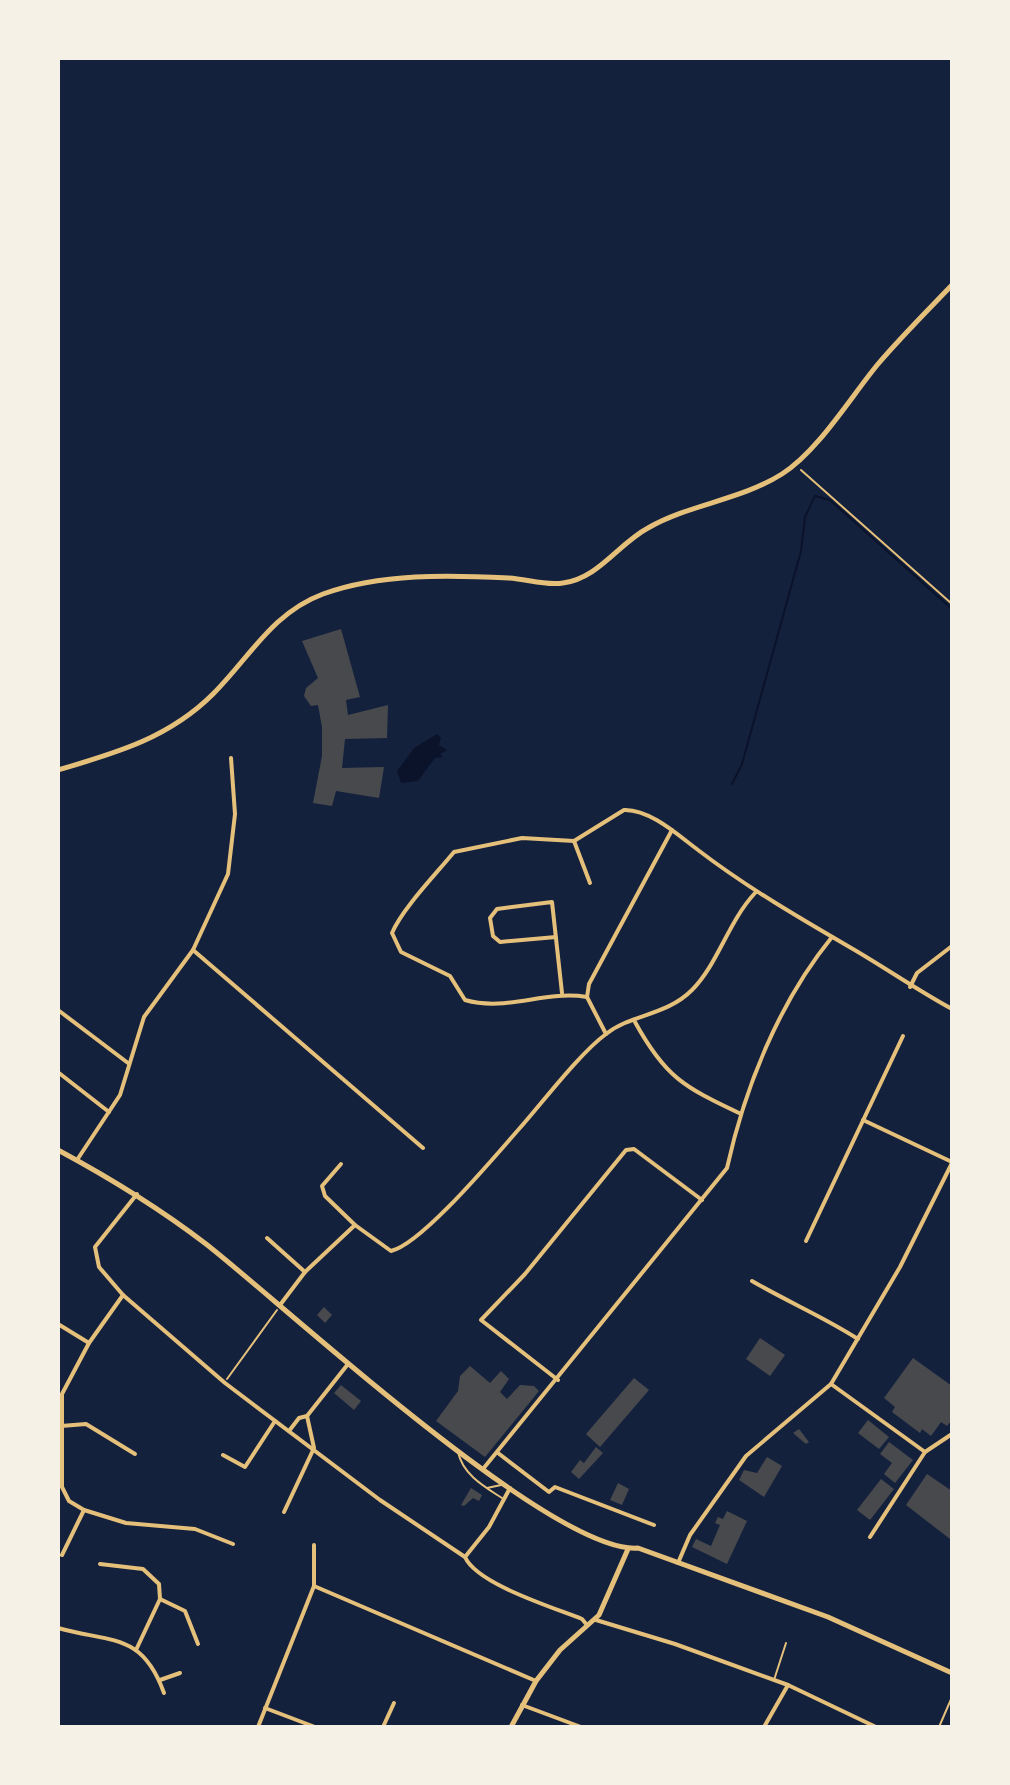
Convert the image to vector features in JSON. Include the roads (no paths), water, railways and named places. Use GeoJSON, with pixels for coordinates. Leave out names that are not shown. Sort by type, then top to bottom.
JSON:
{"type":"FeatureCollection","features":[{"type":"Feature","properties":{"kind":"main road"},"geometry":{"type":"LineString","coordinates":[[58,770],[145,743],[179,724],[215,693],[277,620],[324,594],[357,586],[430,577],[524,579],[550,584],[575,581],[590,574],[651,526],[736,496],[781,475],[952,285]]}},
{"type":"Feature","properties":{"kind":"main road"},"geometry":{"type":"LineString","coordinates":[[58,1150],[137,1194],[208,1245],[348,1364],[458,1451],[552,1515],[628,1549],[638,1548],[828,1617],[952,1673]]}},
{"type":"Feature","properties":{"kind":"main road"},"geometry":{"type":"LineString","coordinates":[[511,1727],[536,1681],[560,1650],[596,1620],[628,1549]]}},
{"type":"Feature","properties":{"kind":"street"},"geometry":{"type":"LineString","coordinates":[[77,1160],[120,1095],[144,1017],[193,950],[228,874],[234,842],[231,758]]}},
{"type":"Feature","properties":{"kind":"street"},"geometry":{"type":"LineString","coordinates":[[587,997],[562,993],[488,1007],[465,1000],[450,976],[401,952],[392,933],[400,916],[418,899],[454,852],[522,838],[574,841],[624,810],[633,810],[672,830],[755,892],[910,987],[952,1009]]}},
{"type":"Feature","properties":{"kind":"street"},"geometry":{"type":"LineString","coordinates":[[606,1034],[587,997],[589,984],[672,830]]}},
{"type":"Feature","properties":{"kind":"street"},"geometry":{"type":"LineString","coordinates":[[574,841],[590,883]]}},
{"type":"Feature","properties":{"kind":"street"},"geometry":{"type":"LineString","coordinates":[[341,1164],[322,1186],[325,1196],[382,1247],[391,1251],[402,1248],[468,1185],[606,1034],[672,1007],[691,992],[701,981],[741,908],[755,892]]}},
{"type":"Feature","properties":{"kind":"street"},"geometry":{"type":"LineString","coordinates":[[556,937],[500,942],[493,936],[490,918],[497,909],[552,902],[556,937],[562,993]]}},
{"type":"Feature","properties":{"kind":"street"},"geometry":{"type":"LineString","coordinates":[[483,1469],[558,1381],[727,1168],[739,1113],[760,1061],[810,964],[832,937]]}},
{"type":"Feature","properties":{"kind":"street"},"geometry":{"type":"LineString","coordinates":[[910,987],[917,973],[952,946]]}},
{"type":"Feature","properties":{"kind":"street"},"geometry":{"type":"LineString","coordinates":[[193,950],[423,1148]]}},
{"type":"Feature","properties":{"kind":"street"},"geometry":{"type":"LineString","coordinates":[[58,1010],[128,1063]]}},
{"type":"Feature","properties":{"kind":"street"},"geometry":{"type":"LineString","coordinates":[[635,1022],[655,1059],[687,1088],[739,1113]]}},
{"type":"Feature","properties":{"kind":"street"},"geometry":{"type":"LineString","coordinates":[[806,1241],[903,1036]]}},
{"type":"Feature","properties":{"kind":"street"},"geometry":{"type":"LineString","coordinates":[[59,1073],[109,1112]]}},
{"type":"Feature","properties":{"kind":"street"},"geometry":{"type":"LineString","coordinates":[[678,1563],[690,1535],[746,1456],[831,1384],[900,1267],[952,1162],[863,1120]]}},
{"type":"Feature","properties":{"kind":"street"},"geometry":{"type":"LineString","coordinates":[[558,1381],[481,1320],[525,1274],[626,1150],[634,1149],[702,1200]]}},
{"type":"Feature","properties":{"kind":"street"},"geometry":{"type":"LineString","coordinates":[[137,1194],[95,1247],[99,1267],[123,1295],[225,1383],[380,1500],[465,1557],[470,1568],[529,1598],[582,1619],[587,1625]]}},
{"type":"Feature","properties":{"kind":"street"},"geometry":{"type":"LineString","coordinates":[[280,1306],[305,1272],[355,1225]]}},
{"type":"Feature","properties":{"kind":"street"},"geometry":{"type":"LineString","coordinates":[[267,1238],[305,1272]]}},
{"type":"Feature","properties":{"kind":"street"},"geometry":{"type":"LineString","coordinates":[[752,1281],[800,1309],[819,1314],[858,1339]]}},
{"type":"Feature","properties":{"kind":"street"},"geometry":{"type":"LineString","coordinates":[[123,1295],[89,1343],[62,1394],[62,1487],[69,1501],[84,1510],[126,1523],[195,1529],[233,1544]]}},
{"type":"Feature","properties":{"kind":"street"},"geometry":{"type":"LineString","coordinates":[[58,1324],[89,1343]]}},
{"type":"Feature","properties":{"kind":"street"},"geometry":{"type":"LineString","coordinates":[[289,1431],[299,1418],[307,1416],[348,1364]]}},
{"type":"Feature","properties":{"kind":"street"},"geometry":{"type":"LineString","coordinates":[[831,1384],[925,1452]]}},
{"type":"Feature","properties":{"kind":"street"},"geometry":{"type":"LineString","coordinates":[[284,1512],[314,1448],[307,1416]]}},
{"type":"Feature","properties":{"kind":"street"},"geometry":{"type":"LineString","coordinates":[[223,1455],[245,1467],[275,1421]]}},
{"type":"Feature","properties":{"kind":"street"},"geometry":{"type":"LineString","coordinates":[[61,1426],[86,1424],[135,1454]]}},
{"type":"Feature","properties":{"kind":"street"},"geometry":{"type":"LineString","coordinates":[[870,1537],[925,1452],[952,1434]]}},
{"type":"Feature","properties":{"kind":"street"},"geometry":{"type":"LineString","coordinates":[[498,1453],[549,1492],[555,1487],[654,1525]]}},
{"type":"Feature","properties":{"kind":"street"},"geometry":{"type":"LineString","coordinates":[[465,1557],[489,1527],[504,1499],[507,1486]]}},
{"type":"Feature","properties":{"kind":"street"},"geometry":{"type":"LineString","coordinates":[[62,1555],[84,1510]]}},
{"type":"Feature","properties":{"kind":"street"},"geometry":{"type":"LineString","coordinates":[[258,1727],[314,1586],[314,1545]]}},
{"type":"Feature","properties":{"kind":"street"},"geometry":{"type":"LineString","coordinates":[[100,1564],[147,1570],[159,1584],[160,1599],[136,1650]]}},
{"type":"Feature","properties":{"kind":"street"},"geometry":{"type":"LineString","coordinates":[[314,1586],[536,1681]]}},
{"type":"Feature","properties":{"kind":"street"},"geometry":{"type":"LineString","coordinates":[[160,1599],[185,1611],[198,1644]]}},
{"type":"Feature","properties":{"kind":"street"},"geometry":{"type":"LineString","coordinates":[[596,1620],[675,1644],[788,1685],[876,1727]]}},
{"type":"Feature","properties":{"kind":"street"},"geometry":{"type":"LineString","coordinates":[[58,1628],[109,1638],[136,1650],[151,1663],[164,1693]]}},
{"type":"Feature","properties":{"kind":"street"},"geometry":{"type":"LineString","coordinates":[[159,1681],[180,1673]]}},
{"type":"Feature","properties":{"kind":"street"},"geometry":{"type":"LineString","coordinates":[[764,1727],[788,1685]]}},
{"type":"Feature","properties":{"kind":"street"},"geometry":{"type":"LineString","coordinates":[[383,1727],[394,1703]]}},
{"type":"Feature","properties":{"kind":"street"},"geometry":{"type":"LineString","coordinates":[[522,1705],[581,1727]]}},
{"type":"Feature","properties":{"kind":"street"},"geometry":{"type":"LineString","coordinates":[[265,1708],[315,1727]]}},
{"type":"Feature","properties":{"kind":"lane"},"geometry":{"type":"LineString","coordinates":[[458,1451],[462,1465],[486,1488],[504,1499]]}},
{"type":"Feature","properties":{"kind":"lane"},"geometry":{"type":"LineString","coordinates":[[486,1488],[507,1486]]}},
{"type":"Feature","properties":{"kind":"lane"},"geometry":{"type":"LineString","coordinates":[[774,1680],[786,1643]]}},
{"type":"Feature","properties":{"kind":"lane"},"geometry":{"type":"LineString","coordinates":[[939,1727],[952,1697]]}},
{"type":"Feature","properties":{"kind":"water"},"geometry":{"type":"Polygon","coordinates":[[[437,734],[441,738],[439,745],[447,750],[440,754],[443,757],[435,758],[418,781],[401,783],[397,771],[414,748],[437,734]]]}},
{"type":"Feature","properties":{"kind":"waterway"},"geometry":{"type":"LineString","coordinates":[[732,784],[742,764],[801,551],[805,517],[815,496],[830,500],[952,609]]}}]}
